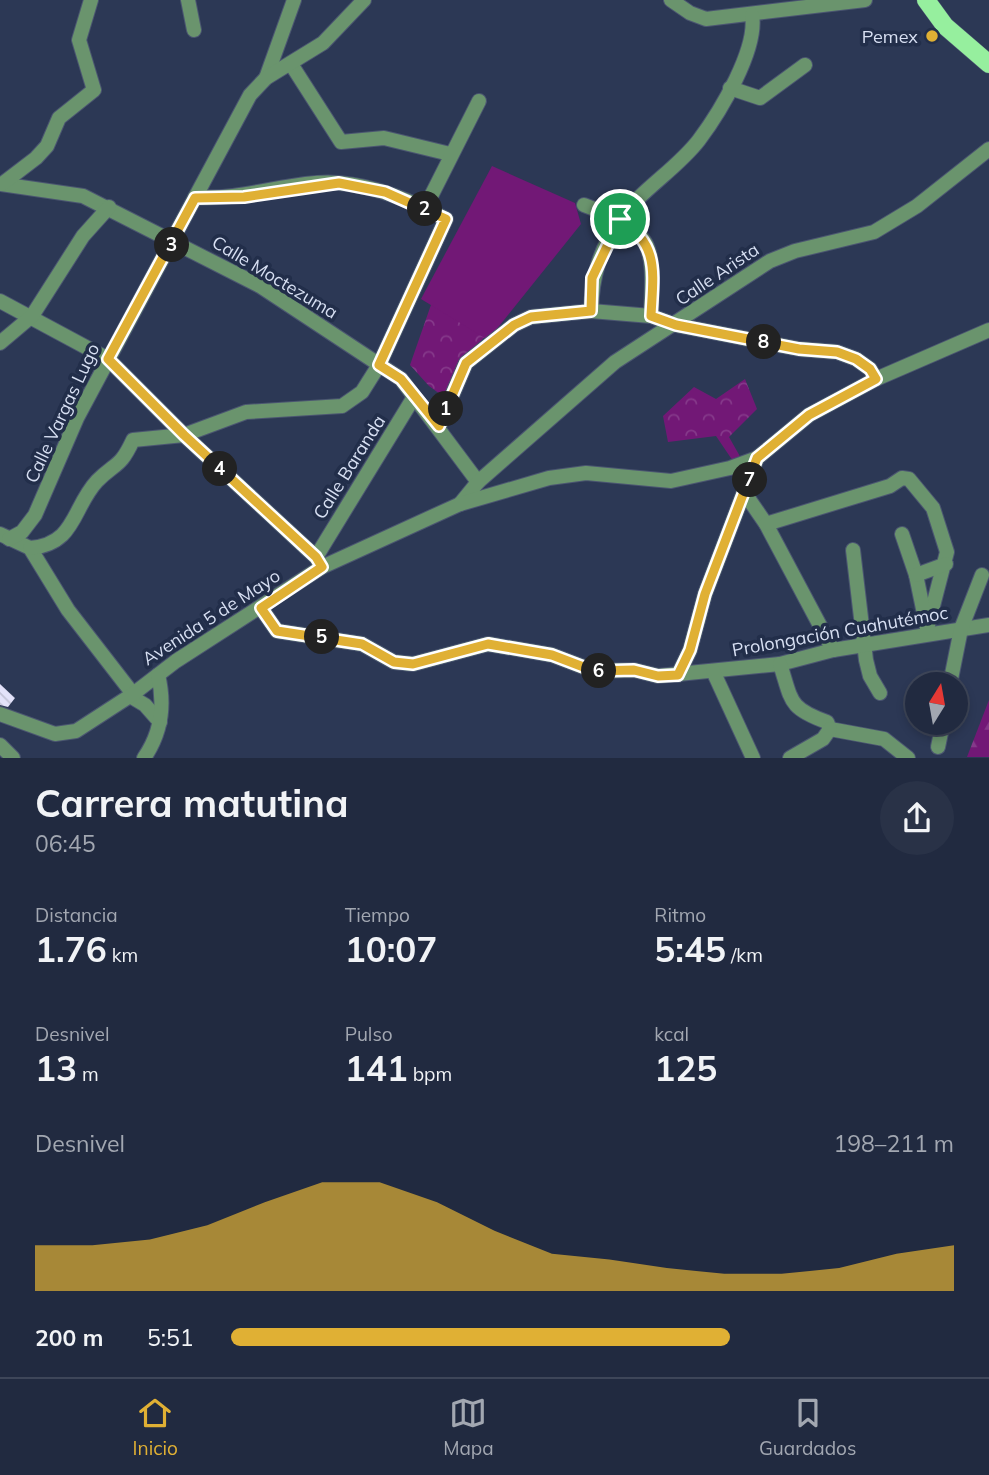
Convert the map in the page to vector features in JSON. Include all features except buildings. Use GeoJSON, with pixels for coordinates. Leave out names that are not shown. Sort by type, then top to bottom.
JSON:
{"type":"FeatureCollection","features":[{"type":"Feature","properties":{"kind":"main road"},"geometry":{"type":"LineString","coordinates":[[926,0],[945,26],[989,64]]}},
{"type":"Feature","properties":{"kind":"street"},"geometry":{"type":"LineString","coordinates":[[1,184],[36,158],[47,146],[59,118],[94,90],[79,40],[91,0]]}},
{"type":"Feature","properties":{"kind":"street"},"geometry":{"type":"LineString","coordinates":[[188,0],[194,30]]}},
{"type":"Feature","properties":{"kind":"street"},"geometry":{"type":"LineString","coordinates":[[266,78],[294,0]]}},
{"type":"Feature","properties":{"kind":"street","name":"Calle Vargas Lugo"},"geometry":{"type":"LineString","coordinates":[[3,537],[22,531],[35,515],[77,418],[250,95],[266,78],[323,43],[364,0]]}},
{"type":"Feature","properties":{"kind":"street"},"geometry":{"type":"LineString","coordinates":[[671,0],[690,13],[706,19],[865,0]]}},
{"type":"Feature","properties":{"kind":"street"},"geometry":{"type":"LineString","coordinates":[[591,311],[592,278],[620,219],[698,141],[730,88],[752,42],[752,15]]}},
{"type":"Feature","properties":{"kind":"street"},"geometry":{"type":"LineString","coordinates":[[291,64],[341,142],[384,138],[450,154]]}},
{"type":"Feature","properties":{"kind":"street"},"geometry":{"type":"LineString","coordinates":[[730,88],[760,98],[805,65]]}},
{"type":"Feature","properties":{"kind":"street"},"geometry":{"type":"LineString","coordinates":[[425,208],[479,101]]}},
{"type":"Feature","properties":{"kind":"street","name":"Calle Arista"},"geometry":{"type":"LineString","coordinates":[[460,504],[478,482],[615,362],[676,325],[770,261],[795,251],[874,232],[917,206],[989,149]]}},
{"type":"Feature","properties":{"kind":"street"},"geometry":{"type":"LineString","coordinates":[[3,537],[30,548],[45,547],[66,534],[97,482],[122,462],[133,440],[184,435],[246,412],[342,406],[362,392],[379,365],[446,219],[385,192],[339,183],[244,197],[195,198]]}},
{"type":"Feature","properties":{"kind":"street","name":"Calle Moctezuma"},"geometry":{"type":"LineString","coordinates":[[1,184],[83,196],[260,286],[401,379],[439,426],[478,482]]}},
{"type":"Feature","properties":{"kind":"street"},"geometry":{"type":"LineString","coordinates":[[583,205],[620,219],[639,232],[648,248],[653,273],[651,316]]}},
{"type":"Feature","properties":{"kind":"street"},"geometry":{"type":"LineString","coordinates":[[0,343],[32,316],[83,236],[109,207]]}},
{"type":"Feature","properties":{"kind":"street"},"geometry":{"type":"LineString","coordinates":[[0,301],[108,359],[319,562]]}},
{"type":"Feature","properties":{"kind":"street"},"geometry":{"type":"LineString","coordinates":[[439,426],[466,363],[514,325],[531,317],[591,311],[651,316],[676,325],[799,349],[837,352],[856,359],[870,369],[876,379]]}},
{"type":"Feature","properties":{"kind":"street","name":"Avenida 5 de Mayo"},"geometry":{"type":"LineString","coordinates":[[0,714],[55,734],[76,731],[261,608],[319,562],[460,504],[550,478],[586,474],[671,481],[757,458],[809,415],[876,379],[989,330]]}},
{"type":"Feature","properties":{"kind":"street","name":"Calle Baranda"},"geometry":{"type":"LineString","coordinates":[[319,562],[414,397]]}},
{"type":"Feature","properties":{"kind":"street"},"geometry":{"type":"LineString","coordinates":[[678,675],[690,650],[705,594],[746,495],[757,458]]}},
{"type":"Feature","properties":{"kind":"street"},"geometry":{"type":"LineString","coordinates":[[766,524],[890,486],[901,478],[909,479],[933,508],[947,552],[928,632]]}},
{"type":"Feature","properties":{"kind":"street"},"geometry":{"type":"LineString","coordinates":[[746,495],[766,524],[834,650]]}},
{"type":"Feature","properties":{"kind":"street"},"geometry":{"type":"LineString","coordinates":[[902,534],[916,575],[928,632]]}},
{"type":"Feature","properties":{"kind":"street"},"geometry":{"type":"LineString","coordinates":[[30,548],[68,610],[131,695],[145,705],[160,722]]}},
{"type":"Feature","properties":{"kind":"street"},"geometry":{"type":"LineString","coordinates":[[853,550],[870,676],[880,693]]}},
{"type":"Feature","properties":{"kind":"street"},"geometry":{"type":"LineString","coordinates":[[916,575],[946,564]]}},
{"type":"Feature","properties":{"kind":"street"},"geometry":{"type":"LineString","coordinates":[[952,672],[961,629],[982,575]]}},
{"type":"Feature","properties":{"kind":"street","name":"Prolongación Cuahutémoc"},"geometry":{"type":"LineString","coordinates":[[261,608],[277,631],[362,644],[394,662],[413,664],[488,644],[552,655],[594,671],[634,670],[658,676],[780,664],[834,650],[928,632],[989,625]]}},
{"type":"Feature","properties":{"kind":"street"},"geometry":{"type":"LineString","coordinates":[[780,664],[791,697],[801,712],[827,722],[830,729]]}},
{"type":"Feature","properties":{"kind":"street"},"geometry":{"type":"LineString","coordinates":[[713,671],[753,758]]}},
{"type":"Feature","properties":{"kind":"street"},"geometry":{"type":"LineString","coordinates":[[144,758],[160,722],[164,698],[158,675]]}},
{"type":"Feature","properties":{"kind":"street"},"geometry":{"type":"LineString","coordinates":[[790,758],[812,752],[830,729]]}},
{"type":"Feature","properties":{"kind":"street"},"geometry":{"type":"LineString","coordinates":[[830,729],[884,739],[908,758]]}},
{"type":"Feature","properties":{"kind":"street"},"geometry":{"type":"LineString","coordinates":[[938,747],[940,735]]}},
{"type":"Feature","properties":{"kind":"street"},"geometry":{"type":"LineString","coordinates":[[0,745],[13,758]]}},
{"type":"Feature","properties":{"kind":"green space"},"geometry":{"type":"Polygon","coordinates":[[[492,166],[575,203],[581,224],[488,340],[421,299],[492,166]]]}},
{"type":"Feature","properties":{"kind":"green space"},"geometry":{"type":"Polygon","coordinates":[[[432,302],[487,335],[460,360],[444,397],[429,386],[410,365],[432,302]]]}},
{"type":"Feature","properties":{"kind":"green space"},"geometry":{"type":"Polygon","coordinates":[[[745,379],[757,409],[729,437],[742,460],[735,464],[716,436],[668,442],[663,416],[694,387],[716,399],[745,379]]]}},
{"type":"Feature","properties":{"kind":"green space"},"geometry":{"type":"Polygon","coordinates":[[[989,700],[989,757],[967,757],[989,700]]]}},
{"type":"Feature","properties":{"kind":"place","name":"Pemex"},"geometry":{"type":"Point","coordinates":[932,36]}},
{"type":"Feature","properties":{"kind":"route"},"geometry":{"type":"LineString","coordinates":[[339,183],[385,192],[446,219],[379,365],[401,379],[439,426],[466,363],[514,325],[531,317],[591,311],[592,278],[620,219],[639,232],[648,248],[653,273],[651,316],[676,325],[799,349],[837,352],[856,359],[870,369],[876,379],[809,415],[757,458],[746,495],[705,594],[690,650],[678,675],[658,676],[634,670],[594,671],[552,655],[488,644],[413,664],[394,662],[362,644],[277,631],[261,608],[322,567],[316,557],[184,435],[108,359],[195,198],[244,197],[339,183]]}}]}
